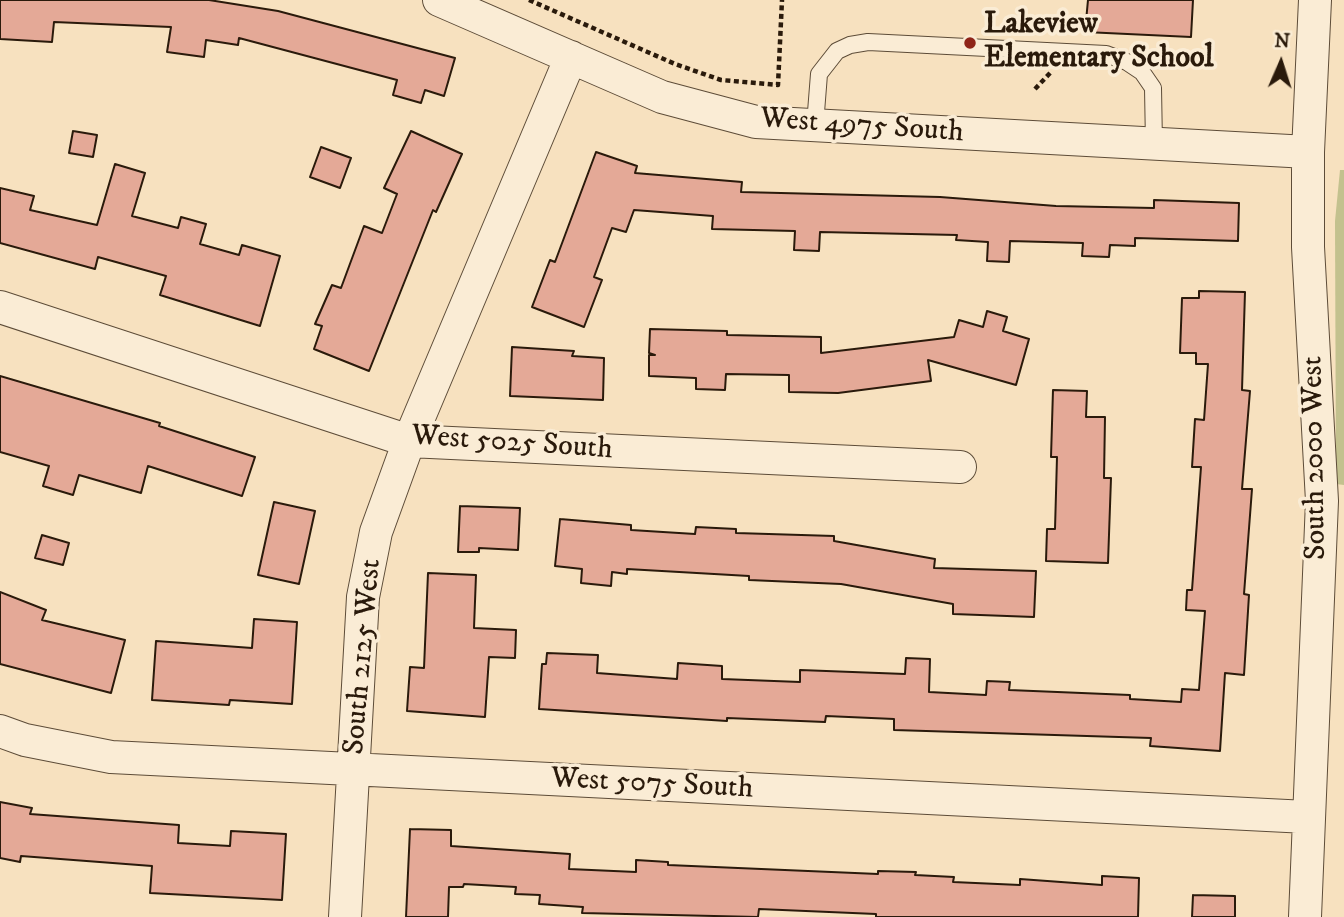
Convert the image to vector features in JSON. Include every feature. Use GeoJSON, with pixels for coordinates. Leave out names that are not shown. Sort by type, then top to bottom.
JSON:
{"type":"FeatureCollection","features":[{"type":"Feature","properties":{"kind":"street","name":"West 4975 South"},"geometry":{"type":"LineString","coordinates":[[439,0],[662,97],[756,122],[1308,152]]}},
{"type":"Feature","properties":{"kind":"street","name":"South 2000 West"},"geometry":{"type":"LineString","coordinates":[[1305,917],[1322,501],[1308,247],[1308,152],[1315,0]]}},
{"type":"Feature","properties":{"kind":"street","name":"South 2125 West"},"geometry":{"type":"LineString","coordinates":[[345,917],[363,597],[376,532],[408,441],[571,57]]}},
{"type":"Feature","properties":{"kind":"street","name":"West 5025 South"},"geometry":{"type":"LineString","coordinates":[[0,307],[408,441],[960,467]]}},
{"type":"Feature","properties":{"kind":"street","name":"West 5075 South"},"geometry":{"type":"LineString","coordinates":[[0,730],[25,740],[111,757],[1307,817]]}},
{"type":"Feature","properties":{"kind":"lane"},"geometry":{"type":"LineString","coordinates":[[815,125],[819,74],[826,61],[850,45],[868,42],[1094,54],[1127,62],[1142,72],[1153,88],[1154,144]]}},
{"type":"Feature","properties":{"kind":"path"},"geometry":{"type":"LineString","coordinates":[[529,0],[675,64],[721,80],[778,85],[782,0]]}},
{"type":"Feature","properties":{"kind":"path"},"geometry":{"type":"LineString","coordinates":[[1148,58],[1197,60]]}},
{"type":"Feature","properties":{"kind":"shaded area"},"geometry":{"type":"Polygon","coordinates":[[[1340,170],[1344,170],[1344,485],[1336,484],[1335,221],[1340,170]]]}},
{"type":"Feature","properties":{"kind":"building"},"geometry":{"type":"Polygon","coordinates":[[[0,0],[209,0],[278,11],[455,58],[444,96],[425,90],[421,103],[393,95],[397,80],[239,38],[238,45],[206,40],[204,57],[167,52],[171,27],[54,22],[52,42],[0,39],[0,0]]]}},
{"type":"Feature","properties":{"kind":"building"},"geometry":{"type":"Polygon","coordinates":[[[1088,0],[1193,0],[1191,37],[1085,32],[1088,0]]]}},
{"type":"Feature","properties":{"kind":"building"},"geometry":{"type":"Polygon","coordinates":[[[73,131],[97,135],[93,157],[69,153],[73,131]]]}},
{"type":"Feature","properties":{"kind":"building"},"geometry":{"type":"Polygon","coordinates":[[[411,131],[462,154],[436,212],[433,210],[369,371],[314,349],[322,326],[315,324],[332,285],[341,288],[364,226],[382,233],[397,194],[384,188],[411,131]]]}},
{"type":"Feature","properties":{"kind":"building"},"geometry":{"type":"Polygon","coordinates":[[[321,147],[351,158],[340,188],[310,177],[321,147]]]}},
{"type":"Feature","properties":{"kind":"building"},"geometry":{"type":"Polygon","coordinates":[[[596,152],[637,166],[635,173],[742,182],[741,192],[940,197],[1056,206],[1154,208],[1154,200],[1239,203],[1238,241],[1135,238],[1135,246],[1110,245],[1109,257],[1082,256],[1083,243],[1010,241],[1009,262],[987,261],[988,242],[956,240],[957,235],[820,232],[819,251],[794,250],[795,231],[712,229],[713,216],[634,210],[626,232],[612,228],[594,277],[602,280],[584,327],[532,307],[550,260],[555,262],[596,152]]]}},
{"type":"Feature","properties":{"kind":"building"},"geometry":{"type":"Polygon","coordinates":[[[115,164],[145,173],[132,216],[178,228],[181,217],[206,224],[200,244],[239,255],[242,245],[280,256],[260,326],[160,295],[166,276],[98,257],[95,269],[0,243],[0,188],[34,196],[30,210],[97,225],[115,164]]]}},
{"type":"Feature","properties":{"kind":"building"},"geometry":{"type":"Polygon","coordinates":[[[1199,291],[1245,292],[1242,390],[1250,391],[1242,489],[1252,489],[1244,594],[1249,595],[1244,675],[1225,673],[1220,751],[1150,746],[1151,738],[894,730],[894,719],[826,716],[825,722],[727,718],[727,721],[539,709],[542,664],[546,664],[547,653],[598,655],[597,673],[677,679],[678,663],[722,666],[722,679],[800,682],[800,670],[905,674],[906,658],[930,659],[929,692],[986,695],[987,681],[1010,682],[1009,690],[1130,695],[1130,699],[1181,702],[1182,689],[1199,690],[1205,611],[1186,610],[1187,590],[1192,590],[1201,467],[1192,467],[1195,419],[1204,420],[1208,364],[1196,364],[1196,353],[1180,353],[1182,298],[1199,298],[1199,291]]]}},
{"type":"Feature","properties":{"kind":"building"},"geometry":{"type":"Polygon","coordinates":[[[987,311],[1007,317],[1003,331],[1029,339],[1016,385],[928,360],[931,381],[838,393],[789,392],[789,375],[726,374],[725,390],[696,389],[696,378],[649,376],[649,355],[655,355],[649,353],[650,329],[727,331],[727,335],[821,337],[821,353],[954,337],[959,320],[983,327],[987,311]]]}},
{"type":"Feature","properties":{"kind":"building"},"geometry":{"type":"Polygon","coordinates":[[[512,347],[574,351],[572,356],[604,358],[603,400],[510,396],[512,347]]]}},
{"type":"Feature","properties":{"kind":"building"},"geometry":{"type":"Polygon","coordinates":[[[0,376],[160,423],[159,426],[255,457],[242,496],[148,466],[141,493],[79,475],[73,495],[43,486],[49,466],[0,452],[0,376]]]}},
{"type":"Feature","properties":{"kind":"building"},"geometry":{"type":"Polygon","coordinates":[[[1053,390],[1087,391],[1086,417],[1105,417],[1104,478],[1111,478],[1108,563],[1046,561],[1047,529],[1055,529],[1057,457],[1051,457],[1053,390]]]}},
{"type":"Feature","properties":{"kind":"building"},"geometry":{"type":"Polygon","coordinates":[[[274,502],[315,511],[299,584],[258,575],[274,502]]]}},
{"type":"Feature","properties":{"kind":"building"},"geometry":{"type":"Polygon","coordinates":[[[460,506],[520,508],[518,550],[479,548],[479,552],[458,552],[460,506]]]}},
{"type":"Feature","properties":{"kind":"building"},"geometry":{"type":"Polygon","coordinates":[[[560,519],[631,525],[631,530],[695,534],[696,527],[736,529],[736,533],[834,536],[834,541],[935,559],[934,568],[1036,571],[1034,617],[953,614],[953,604],[841,584],[749,580],[749,576],[627,569],[627,574],[612,572],[611,586],[581,583],[582,569],[555,566],[560,519]]]}},
{"type":"Feature","properties":{"kind":"building"},"geometry":{"type":"Polygon","coordinates":[[[42,535],[69,543],[63,565],[35,558],[42,535]]]}},
{"type":"Feature","properties":{"kind":"building"},"geometry":{"type":"Polygon","coordinates":[[[428,573],[476,575],[474,628],[516,630],[515,658],[489,657],[485,717],[407,711],[410,667],[424,668],[428,573]]]}},
{"type":"Feature","properties":{"kind":"building"},"geometry":{"type":"Polygon","coordinates":[[[0,592],[46,610],[42,620],[125,640],[111,693],[0,664],[0,592]]]}},
{"type":"Feature","properties":{"kind":"building"},"geometry":{"type":"Polygon","coordinates":[[[254,619],[297,622],[292,704],[230,700],[229,705],[152,700],[156,641],[252,648],[254,619]]]}},
{"type":"Feature","properties":{"kind":"building"},"geometry":{"type":"Polygon","coordinates":[[[0,802],[32,808],[30,814],[179,825],[178,843],[230,846],[231,831],[286,834],[282,900],[150,893],[152,866],[21,856],[20,862],[0,858],[0,802]]]}},
{"type":"Feature","properties":{"kind":"building"},"geometry":{"type":"Polygon","coordinates":[[[410,829],[451,830],[451,846],[570,854],[569,869],[636,872],[636,860],[668,862],[668,865],[878,874],[878,871],[916,872],[915,875],[954,877],[953,882],[1020,885],[1020,879],[1102,885],[1102,876],[1139,878],[1138,917],[876,917],[876,914],[759,909],[758,917],[582,913],[583,907],[539,904],[540,895],[515,894],[516,887],[464,884],[463,887],[449,887],[448,917],[406,917],[410,829]]]}},
{"type":"Feature","properties":{"kind":"building"},"geometry":{"type":"Polygon","coordinates":[[[1193,895],[1235,896],[1235,917],[1192,917],[1193,895]]]}},
{"type":"Feature","properties":{"kind":"place","name":"Lakeview Elementary School"},"geometry":{"type":"Point","coordinates":[970,43]}}]}
